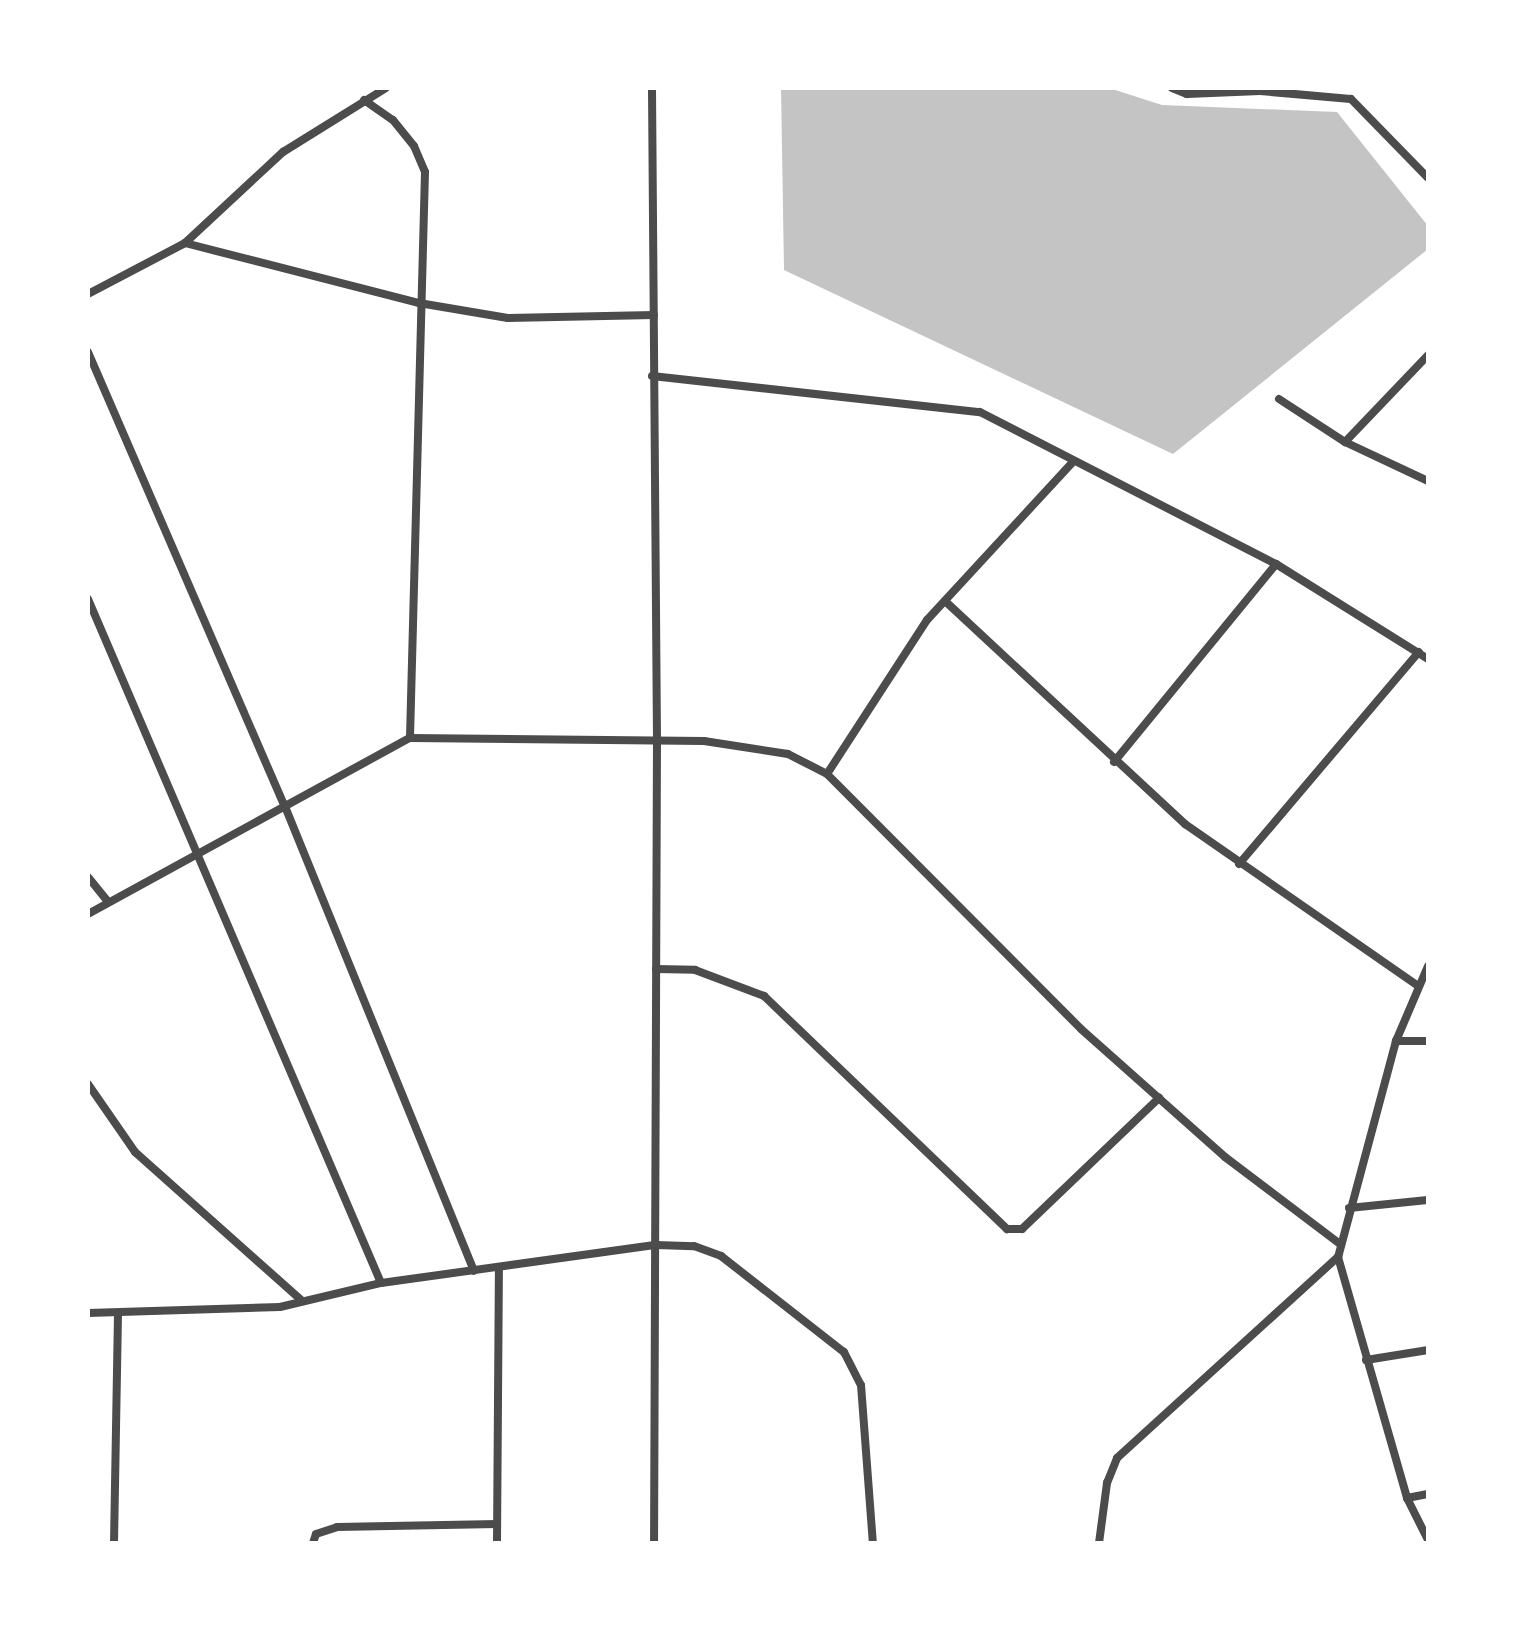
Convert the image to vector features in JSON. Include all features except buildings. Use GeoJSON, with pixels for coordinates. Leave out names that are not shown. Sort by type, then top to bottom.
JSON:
{"type":"FeatureCollection","features":[{"type":"Feature","properties":{"kind":"street"},"geometry":{"type":"LineString","coordinates":[[88,294],[185,243],[249,178],[386,88]]}},
{"type":"Feature","properties":{"kind":"street"},"geometry":{"type":"LineString","coordinates":[[652,88],[657,739],[654,1543]]}},
{"type":"Feature","properties":{"kind":"street"},"geometry":{"type":"LineString","coordinates":[[1172,88],[1187,94],[1259,90],[1351,99],[1428,178]]}},
{"type":"Feature","properties":{"kind":"street"},"geometry":{"type":"LineString","coordinates":[[364,100],[393,120],[414,146],[425,172],[419,303],[410,738]]}},
{"type":"Feature","properties":{"kind":"street"},"geometry":{"type":"LineString","coordinates":[[185,243],[419,303],[508,318],[654,315]]}},
{"type":"Feature","properties":{"kind":"street"},"geometry":{"type":"LineString","coordinates":[[88,352],[284,804],[474,1271]]}},
{"type":"Feature","properties":{"kind":"street"},"geometry":{"type":"LineString","coordinates":[[1345,442],[1428,355]]}},
{"type":"Feature","properties":{"kind":"street"},"geometry":{"type":"LineString","coordinates":[[652,376],[980,412],[1276,564],[1428,659]]}},
{"type":"Feature","properties":{"kind":"street"},"geometry":{"type":"LineString","coordinates":[[1279,399],[1345,442],[1428,481]]}},
{"type":"Feature","properties":{"kind":"street"},"geometry":{"type":"LineString","coordinates":[[827,774],[927,620],[1073,462]]}},
{"type":"Feature","properties":{"kind":"street"},"geometry":{"type":"LineString","coordinates":[[1114,762],[1276,564]]}},
{"type":"Feature","properties":{"kind":"street"},"geometry":{"type":"LineString","coordinates":[[88,599],[381,1283]]}},
{"type":"Feature","properties":{"kind":"street"},"geometry":{"type":"LineString","coordinates":[[945,601],[1114,762],[1239,864],[1418,986]]}},
{"type":"Feature","properties":{"kind":"street"},"geometry":{"type":"LineString","coordinates":[[1239,864],[1419,652]]}},
{"type":"Feature","properties":{"kind":"street"},"geometry":{"type":"LineString","coordinates":[[88,914],[196,852],[410,738],[657,739],[737,744],[788,754],[827,774],[1081,1029],[1225,1157],[1340,1244]]}},
{"type":"Feature","properties":{"kind":"street"},"geometry":{"type":"LineString","coordinates":[[88,877],[108,902]]}},
{"type":"Feature","properties":{"kind":"street"},"geometry":{"type":"LineString","coordinates":[[1428,966],[1396,1041],[1338,1257],[1407,1498],[1428,1540]]}},
{"type":"Feature","properties":{"kind":"street"},"geometry":{"type":"LineString","coordinates":[[656,969],[695,970],[764,996],[1007,1229],[1022,1229],[1159,1098]]}},
{"type":"Feature","properties":{"kind":"street"},"geometry":{"type":"LineString","coordinates":[[1396,1041],[1428,1041]]}},
{"type":"Feature","properties":{"kind":"street"},"geometry":{"type":"LineString","coordinates":[[88,1084],[135,1152],[302,1301]]}},
{"type":"Feature","properties":{"kind":"street"},"geometry":{"type":"LineString","coordinates":[[1349,1208],[1428,1200]]}},
{"type":"Feature","properties":{"kind":"street"},"geometry":{"type":"LineString","coordinates":[[88,1313],[210,1313],[302,1301],[381,1283],[656,1245],[694,1246],[721,1256],[844,1352],[861,1385],[873,1543]]}},
{"type":"Feature","properties":{"kind":"street"},"geometry":{"type":"LineString","coordinates":[[1099,1543],[1107,1483],[1117,1458],[1338,1257]]}},
{"type":"Feature","properties":{"kind":"street"},"geometry":{"type":"LineString","coordinates":[[497,1543],[499,1268]]}},
{"type":"Feature","properties":{"kind":"street"},"geometry":{"type":"LineString","coordinates":[[114,1543],[118,1313]]}},
{"type":"Feature","properties":{"kind":"street"},"geometry":{"type":"LineString","coordinates":[[1366,1360],[1428,1350]]}},
{"type":"Feature","properties":{"kind":"street"},"geometry":{"type":"LineString","coordinates":[[1407,1498],[1428,1494]]}},
{"type":"Feature","properties":{"kind":"street"},"geometry":{"type":"LineString","coordinates":[[313,1543],[316,1534],[337,1527],[497,1524]]}}]}
